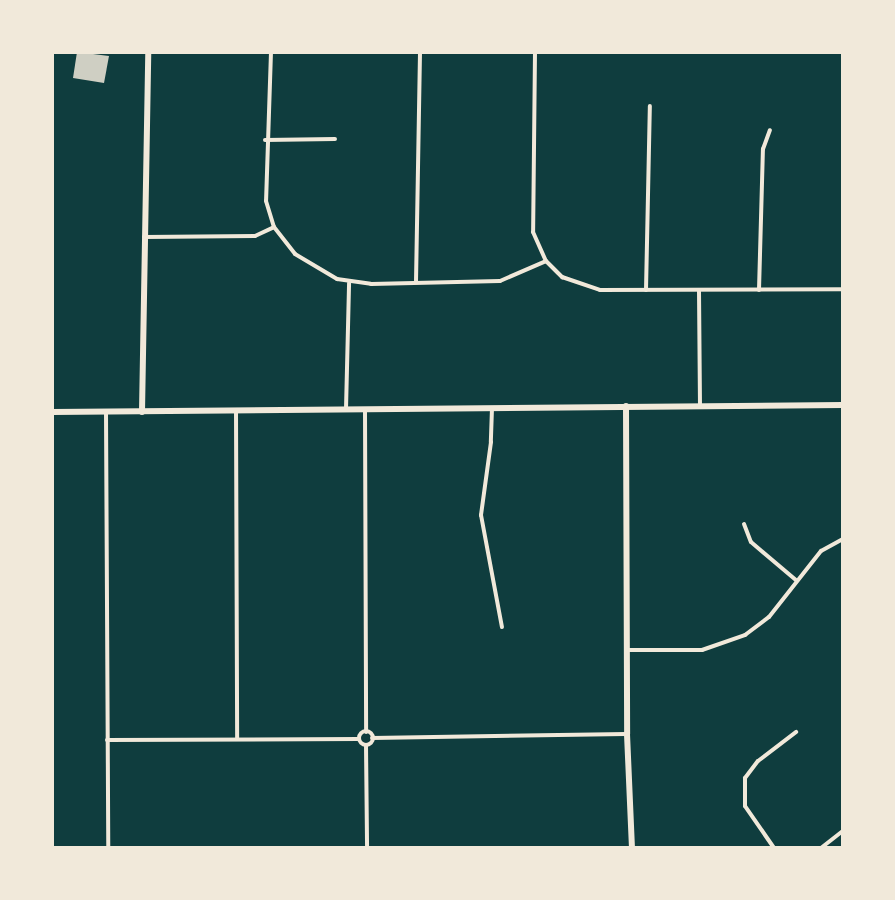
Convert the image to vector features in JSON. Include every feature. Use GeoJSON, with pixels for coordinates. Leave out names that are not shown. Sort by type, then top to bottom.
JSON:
{"type":"FeatureCollection","features":[{"type":"Feature","properties":{"kind":"main road"},"geometry":{"type":"LineString","coordinates":[[142,412],[148,52]]}},
{"type":"Feature","properties":{"kind":"main road"},"geometry":{"type":"LineString","coordinates":[[52,412],[843,405]]}},
{"type":"Feature","properties":{"kind":"main road"},"geometry":{"type":"LineString","coordinates":[[626,406],[630,848]]}},
{"type":"Feature","properties":{"kind":"street"},"geometry":{"type":"LineString","coordinates":[[271,52],[265,194],[274,227],[295,254],[319,271],[349,283],[500,281],[546,261]]}},
{"type":"Feature","properties":{"kind":"street"},"geometry":{"type":"LineString","coordinates":[[416,283],[420,52]]}},
{"type":"Feature","properties":{"kind":"street"},"geometry":{"type":"LineString","coordinates":[[535,52],[533,232],[546,261],[562,277],[600,290],[843,289]]}},
{"type":"Feature","properties":{"kind":"street"},"geometry":{"type":"LineString","coordinates":[[646,290],[650,106]]}},
{"type":"Feature","properties":{"kind":"street"},"geometry":{"type":"LineString","coordinates":[[759,290],[763,149],[770,130]]}},
{"type":"Feature","properties":{"kind":"street"},"geometry":{"type":"LineString","coordinates":[[265,140],[335,139]]}},
{"type":"Feature","properties":{"kind":"street"},"geometry":{"type":"LineString","coordinates":[[144,237],[255,236],[274,227]]}},
{"type":"Feature","properties":{"kind":"street"},"geometry":{"type":"LineString","coordinates":[[346,409],[349,283]]}},
{"type":"Feature","properties":{"kind":"street"},"geometry":{"type":"LineString","coordinates":[[699,291],[700,405]]}},
{"type":"Feature","properties":{"kind":"street"},"geometry":{"type":"LineString","coordinates":[[492,407],[491,442],[481,515],[502,627]]}},
{"type":"Feature","properties":{"kind":"street"},"geometry":{"type":"LineString","coordinates":[[365,409],[366,732],[372,738],[627,734]]}},
{"type":"Feature","properties":{"kind":"street"},"geometry":{"type":"LineString","coordinates":[[236,410],[237,738]]}},
{"type":"Feature","properties":{"kind":"street"},"geometry":{"type":"LineString","coordinates":[[106,412],[108,848]]}},
{"type":"Feature","properties":{"kind":"street"},"geometry":{"type":"LineString","coordinates":[[744,524],[751,542],[797,581]]}},
{"type":"Feature","properties":{"kind":"street"},"geometry":{"type":"LineString","coordinates":[[628,650],[702,650],[731,642],[769,617],[821,551],[843,539]]}},
{"type":"Feature","properties":{"kind":"street"},"geometry":{"type":"LineString","coordinates":[[359,739],[366,732]]}},
{"type":"Feature","properties":{"kind":"street"},"geometry":{"type":"LineString","coordinates":[[774,848],[745,806],[745,778],[758,761],[796,732]]}},
{"type":"Feature","properties":{"kind":"street"},"geometry":{"type":"LineString","coordinates":[[367,848],[366,745],[372,738]]}},
{"type":"Feature","properties":{"kind":"street"},"geometry":{"type":"LineString","coordinates":[[107,740],[359,739],[366,745]]}},
{"type":"Feature","properties":{"kind":"street"},"geometry":{"type":"LineString","coordinates":[[825,847],[843,831]]}},
{"type":"Feature","properties":{"kind":"building"},"geometry":{"type":"Polygon","coordinates":[[[77,52],[109,56],[104,83],[73,78],[77,52]]]}}]}
